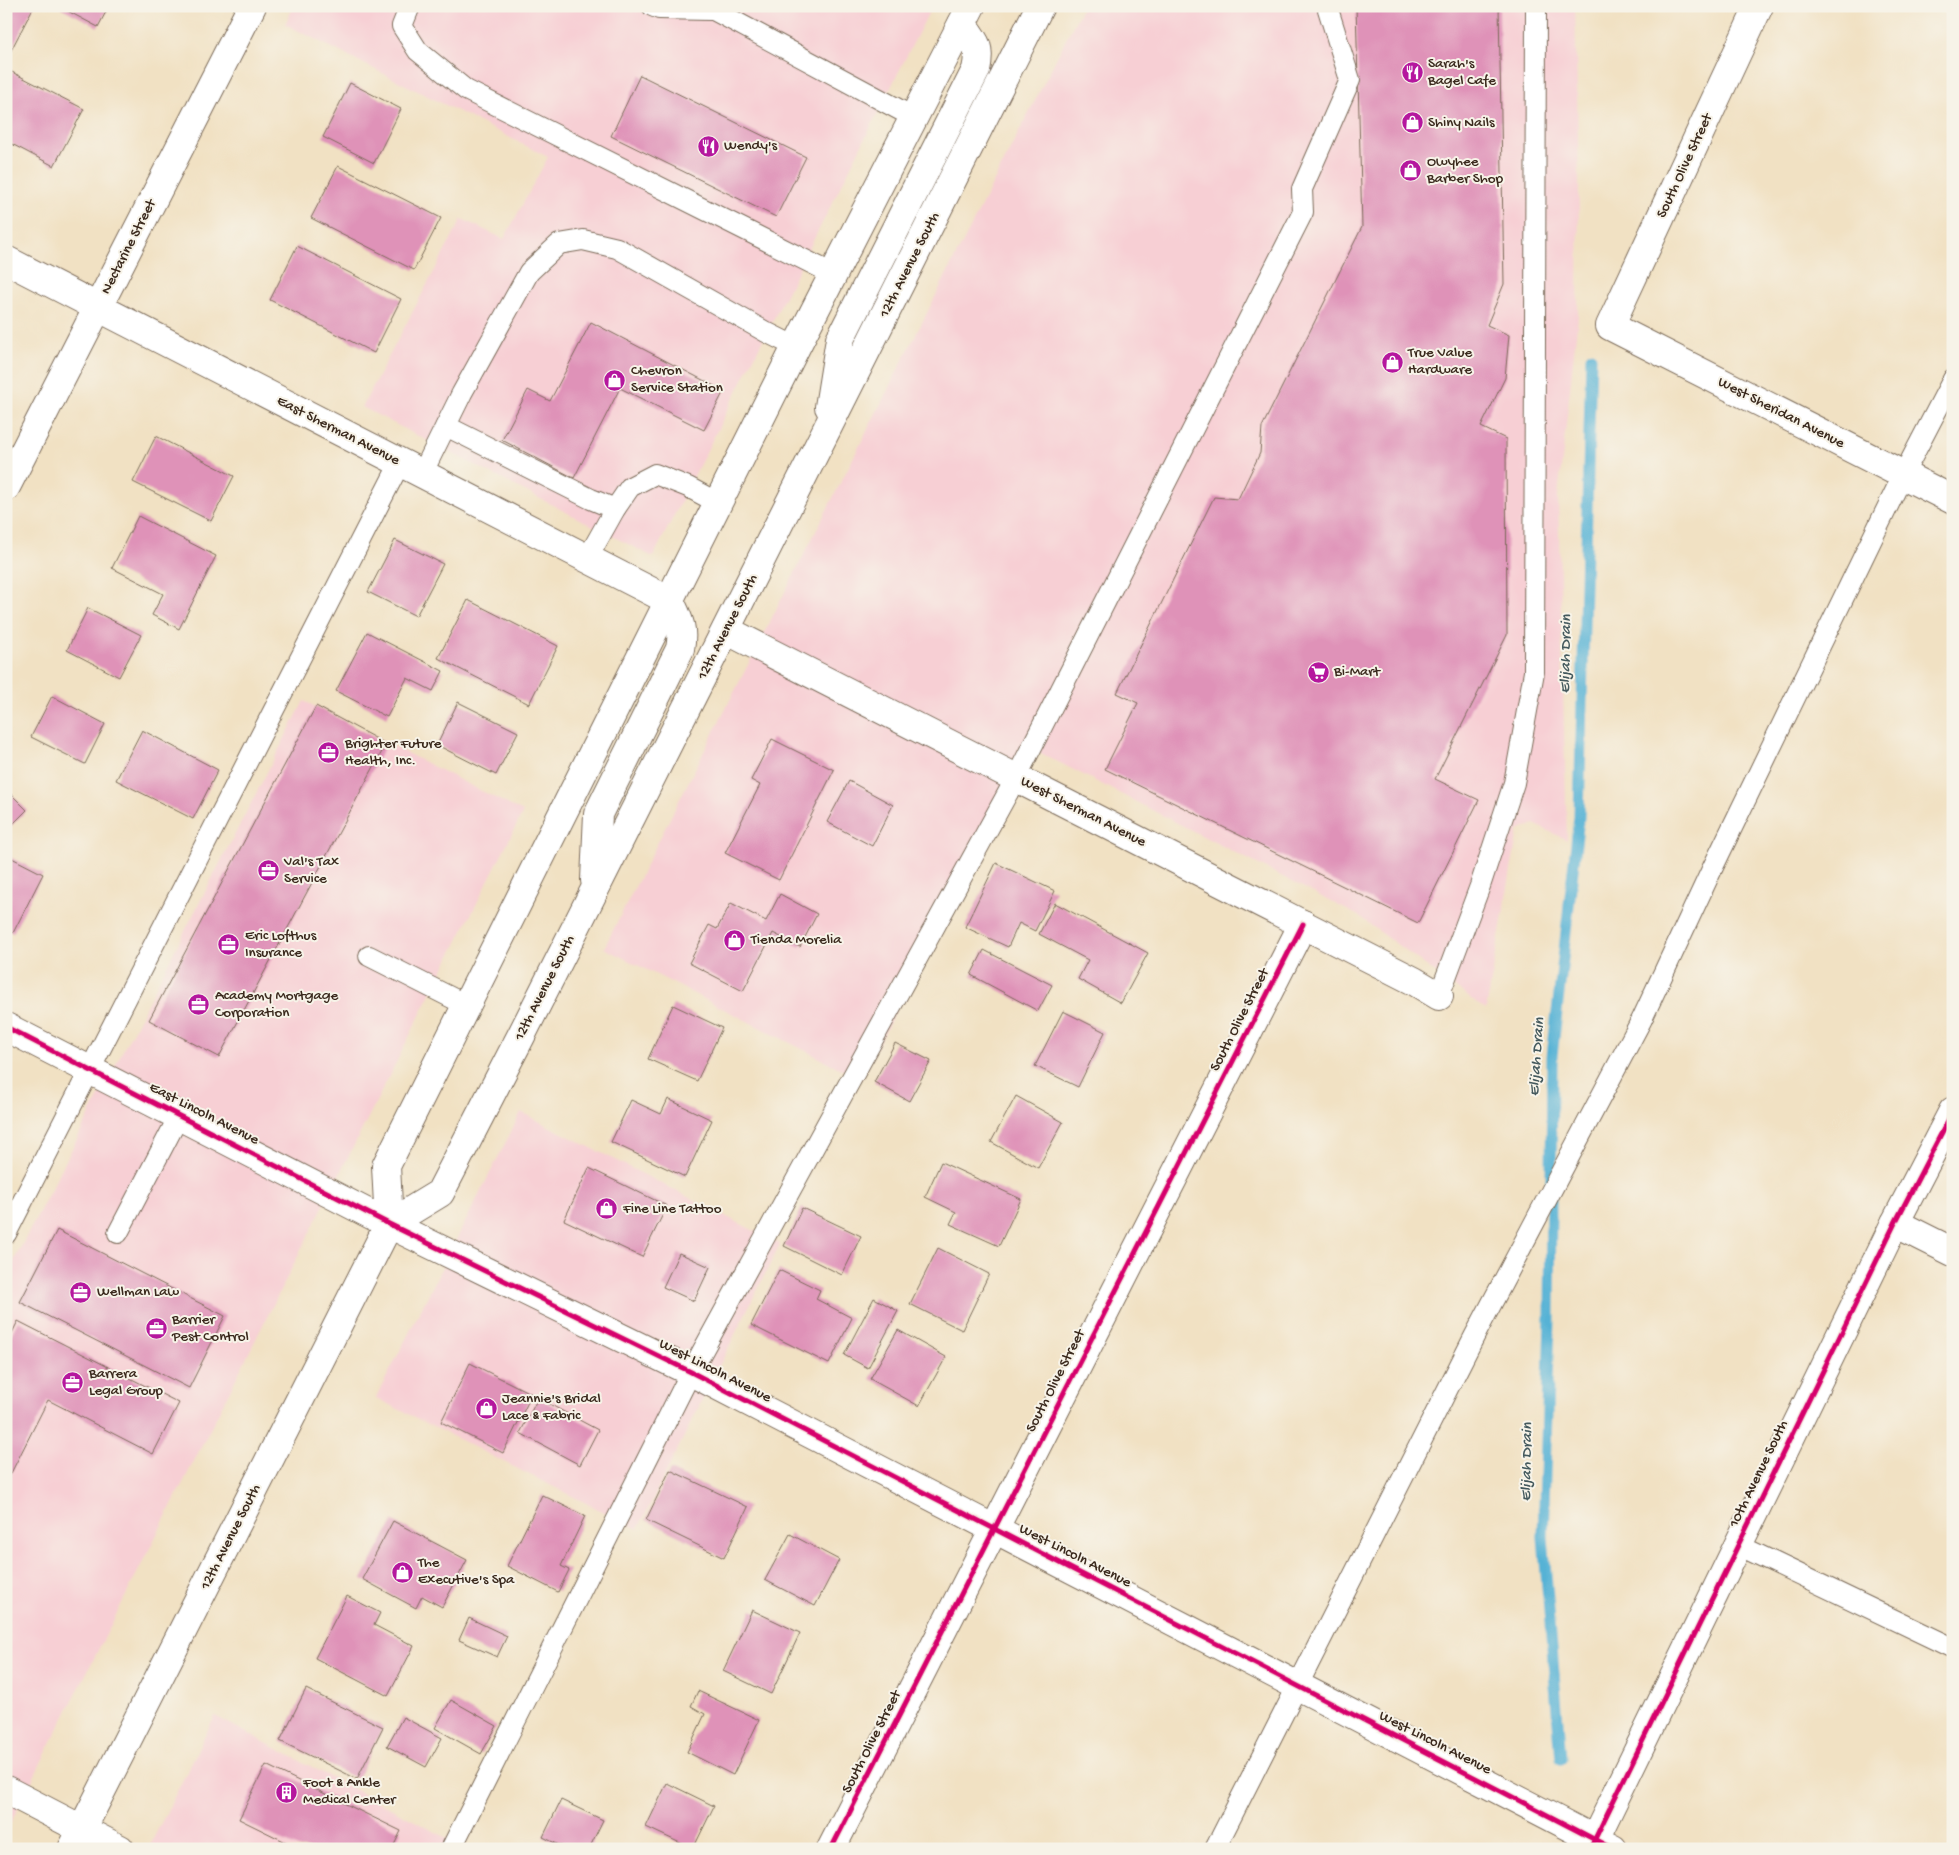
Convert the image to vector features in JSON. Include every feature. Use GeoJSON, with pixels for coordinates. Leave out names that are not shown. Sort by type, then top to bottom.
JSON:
{"type":"FeatureCollection","features":[{"type":"Feature","properties":{"kind":"street","name":"Nectarine Street"},"geometry":{"type":"LineString","coordinates":[[6,487],[252,6]]}},
{"type":"Feature","properties":{"kind":"street","name":"South Olive Street"},"geometry":{"type":"LineString","coordinates":[[1610,326],[1759,6]]}},
{"type":"Feature","properties":{"kind":"street","name":"12th Avenue South"},"geometry":{"type":"LineString","coordinates":[[389,1224],[440,1193],[726,630],[1035,10]]}},
{"type":"Feature","properties":{"kind":"street","name":"12th Avenue South"},"geometry":{"type":"LineString","coordinates":[[77,1839],[389,1224],[386,1166],[670,602],[796,346],[966,15]]}},
{"type":"Feature","properties":{"kind":"street"},"geometry":{"type":"LineString","coordinates":[[826,431],[840,339],[976,70],[979,56],[966,15]]}},
{"type":"Feature","properties":{"kind":"street","name":"East Sherman Avenue"},"geometry":{"type":"LineString","coordinates":[[6,260],[670,602]]}},
{"type":"Feature","properties":{"kind":"street","name":"West Sheridan Avenue"},"geometry":{"type":"LineString","coordinates":[[1610,326],[1953,500]]}},
{"type":"Feature","properties":{"kind":"street"},"geometry":{"type":"LineString","coordinates":[[594,891],[598,814],[680,649],[681,625],[670,602]]}},
{"type":"Feature","properties":{"kind":"street","name":"West Sherman Avenue"},"geometry":{"type":"LineString","coordinates":[[726,630],[1303,924],[1414,981],[1439,996]]}},
{"type":"Feature","properties":{"kind":"street","name":"South Olive Street"},"geometry":{"type":"LineString","coordinates":[[831,1849],[1303,924]]}},
{"type":"Feature","properties":{"kind":"street","name":"East Lincoln Avenue"},"geometry":{"type":"LineString","coordinates":[[6,1027],[389,1224]]}},
{"type":"Feature","properties":{"kind":"street","name":"10th Avenue South"},"geometry":{"type":"LineString","coordinates":[[1599,1846],[1738,1545],[1895,1223],[1953,1111]]}},
{"type":"Feature","properties":{"kind":"street"},"geometry":{"type":"LineString","coordinates":[[1895,1223],[1953,1252]]}},
{"type":"Feature","properties":{"kind":"street","name":"West Lincoln Avenue"},"geometry":{"type":"LineString","coordinates":[[389,1224],[691,1372],[995,1528],[1299,1686],[1599,1846]]}},
{"type":"Feature","properties":{"kind":"street"},"geometry":{"type":"LineString","coordinates":[[6,1790],[77,1839],[120,1849]]}},
{"type":"Feature","properties":{"kind":"lane"},"geometry":{"type":"LineString","coordinates":[[410,6],[402,26],[418,51],[466,90],[833,274]]}},
{"type":"Feature","properties":{"kind":"lane"},"geometry":{"type":"LineString","coordinates":[[652,6],[658,9],[708,8],[913,117]]}},
{"type":"Feature","properties":{"kind":"lane"},"geometry":{"type":"LineString","coordinates":[[451,1849],[691,1372],[1016,778],[1302,212],[1302,189],[1350,80],[1327,6]]}},
{"type":"Feature","properties":{"kind":"lane"},"geometry":{"type":"LineString","coordinates":[[1439,996],[1480,886],[1514,783],[1534,672],[1536,6]]}},
{"type":"Feature","properties":{"kind":"lane"},"geometry":{"type":"LineString","coordinates":[[6,1234],[90,1070],[411,468],[446,426],[529,272],[559,244],[583,240],[616,248],[766,332],[796,346]]}},
{"type":"Feature","properties":{"kind":"lane"},"geometry":{"type":"LineString","coordinates":[[1215,1849],[1474,1338],[1642,1019],[1717,858],[1903,475],[1953,379]]}},
{"type":"Feature","properties":{"kind":"lane"},"geometry":{"type":"LineString","coordinates":[[446,426],[591,500],[615,509]]}},
{"type":"Feature","properties":{"kind":"lane"},"geometry":{"type":"LineString","coordinates":[[588,559],[615,509],[630,487],[655,474],[688,487],[718,503]]}},
{"type":"Feature","properties":{"kind":"lane"},"geometry":{"type":"LineString","coordinates":[[369,956],[466,1006]]}},
{"type":"Feature","properties":{"kind":"lane"},"geometry":{"type":"LineString","coordinates":[[118,1232],[179,1116]]}},
{"type":"Feature","properties":{"kind":"lane"},"geometry":{"type":"LineString","coordinates":[[1738,1545],[1953,1648]]}},
{"type":"Feature","properties":{"kind":"shaded area"},"geometry":{"type":"Polygon","coordinates":[[[294,6],[932,6],[653,557],[362,407],[462,219],[504,239],[548,157],[285,24],[294,6]]]}},
{"type":"Feature","properties":{"kind":"shaded area"},"geometry":{"type":"Polygon","coordinates":[[[1083,6],[1575,6],[1579,181],[1578,317],[1558,496],[1567,840],[1534,824],[1518,831],[1486,1010],[1357,915],[1029,747],[861,1079],[604,948],[1083,6]]]}},
{"type":"Feature","properties":{"kind":"shaded area"},"geometry":{"type":"Polygon","coordinates":[[[304,701],[523,812],[6,1832],[6,1276],[304,701]]]}},
{"type":"Feature","properties":{"kind":"shaded area"},"geometry":{"type":"Polygon","coordinates":[[[521,1112],[780,1244],[638,1529],[376,1398],[521,1112]]]}},
{"type":"Feature","properties":{"kind":"shaded area"},"geometry":{"type":"Polygon","coordinates":[[[215,1716],[468,1849],[148,1849],[215,1716]]]}},
{"type":"Feature","properties":{"kind":"building"},"geometry":{"type":"Polygon","coordinates":[[[6,6],[34,6],[6,60],[6,6]]]}},
{"type":"Feature","properties":{"kind":"building"},"geometry":{"type":"Polygon","coordinates":[[[58,6],[109,6],[98,27],[58,6]]]}},
{"type":"Feature","properties":{"kind":"building"},"geometry":{"type":"Polygon","coordinates":[[[1356,6],[1499,6],[1504,284],[1487,325],[1509,335],[1505,378],[1481,427],[1506,439],[1507,635],[1435,779],[1479,800],[1418,923],[1105,769],[1138,703],[1117,693],[1214,497],[1238,499],[1260,453],[1262,427],[1362,227],[1356,6]]]}},
{"type":"Feature","properties":{"kind":"building"},"geometry":{"type":"Polygon","coordinates":[[[6,69],[84,109],[54,166],[6,141],[6,69]]]}},
{"type":"Feature","properties":{"kind":"building","name":"Wendy's"},"geometry":{"type":"Polygon","coordinates":[[[640,75],[806,157],[776,217],[611,136],[640,75]]]}},
{"type":"Feature","properties":{"kind":"building"},"geometry":{"type":"Polygon","coordinates":[[[350,83],[401,109],[374,163],[323,137],[350,83]]]}},
{"type":"Feature","properties":{"kind":"building"},"geometry":{"type":"Polygon","coordinates":[[[338,166],[441,218],[414,270],[311,218],[338,166]]]}},
{"type":"Feature","properties":{"kind":"building"},"geometry":{"type":"Polygon","coordinates":[[[297,246],[401,299],[374,353],[270,300],[297,246]]]}},
{"type":"Feature","properties":{"kind":"building"},"geometry":{"type":"Polygon","coordinates":[[[591,322],[724,391],[704,430],[620,388],[574,478],[502,440],[528,390],[550,401],[591,322]]]}},
{"type":"Feature","properties":{"kind":"building"},"geometry":{"type":"Polygon","coordinates":[[[156,436],[234,476],[211,521],[133,482],[156,436]]]}},
{"type":"Feature","properties":{"kind":"building"},"geometry":{"type":"Polygon","coordinates":[[[138,516],[216,556],[179,629],[152,615],[163,594],[112,568],[138,516]]]}},
{"type":"Feature","properties":{"kind":"building"},"geometry":{"type":"Polygon","coordinates":[[[395,540],[443,564],[416,616],[368,592],[395,540]]]}},
{"type":"Feature","properties":{"kind":"building"},"geometry":{"type":"Polygon","coordinates":[[[468,600],[558,646],[529,704],[438,658],[468,600]]]}},
{"type":"Feature","properties":{"kind":"building"},"geometry":{"type":"Polygon","coordinates":[[[88,608],[141,635],[119,677],[67,650],[88,608]]]}},
{"type":"Feature","properties":{"kind":"building"},"geometry":{"type":"Polygon","coordinates":[[[367,632],[443,671],[433,691],[407,678],[387,717],[336,691],[367,632]]]}},
{"type":"Feature","properties":{"kind":"building"},"geometry":{"type":"Polygon","coordinates":[[[52,696],[105,724],[85,764],[31,737],[52,696]]]}},
{"type":"Feature","properties":{"kind":"building"},"geometry":{"type":"Polygon","coordinates":[[[458,702],[518,732],[496,775],[437,745],[458,702]]]}},
{"type":"Feature","properties":{"kind":"building"},"geometry":{"type":"Polygon","coordinates":[[[316,706],[386,744],[219,1057],[149,1020],[316,706]]]}},
{"type":"Feature","properties":{"kind":"building"},"geometry":{"type":"Polygon","coordinates":[[[142,730],[218,770],[193,819],[116,780],[142,730]]]}},
{"type":"Feature","properties":{"kind":"building"},"geometry":{"type":"Polygon","coordinates":[[[772,739],[834,770],[779,880],[725,853],[760,785],[751,780],[772,739]]]}},
{"type":"Feature","properties":{"kind":"building"},"geometry":{"type":"Polygon","coordinates":[[[849,781],[893,805],[872,846],[827,822],[849,781]]]}},
{"type":"Feature","properties":{"kind":"building"},"geometry":{"type":"Polygon","coordinates":[[[10,793],[27,810],[6,831],[6,797],[10,793]]]}},
{"type":"Feature","properties":{"kind":"building"},"geometry":{"type":"Polygon","coordinates":[[[6,855],[43,874],[13,933],[6,930],[6,855]]]}},
{"type":"Feature","properties":{"kind":"building"},"geometry":{"type":"Polygon","coordinates":[[[996,863],[1055,891],[1035,931],[1019,923],[1008,947],[965,927],[996,863]]]}},
{"type":"Feature","properties":{"kind":"building","name":"Tienda Morelia"},"geometry":{"type":"Polygon","coordinates":[[[780,894],[817,914],[800,947],[773,933],[743,991],[689,963],[709,925],[717,929],[731,903],[766,921],[780,894]]]}},
{"type":"Feature","properties":{"kind":"building"},"geometry":{"type":"Polygon","coordinates":[[[1055,903],[1148,953],[1121,1003],[1078,979],[1088,960],[1039,934],[1055,903]]]}},
{"type":"Feature","properties":{"kind":"building"},"geometry":{"type":"Polygon","coordinates":[[[984,950],[1052,985],[1038,1011],[971,975],[984,950]]]}},
{"type":"Feature","properties":{"kind":"building"},"geometry":{"type":"Polygon","coordinates":[[[673,1005],[722,1028],[697,1081],[648,1059],[673,1005]]]}},
{"type":"Feature","properties":{"kind":"building"},"geometry":{"type":"Polygon","coordinates":[[[1063,1011],[1105,1032],[1078,1087],[1035,1066],[1063,1011]]]}},
{"type":"Feature","properties":{"kind":"building"},"geometry":{"type":"Polygon","coordinates":[[[895,1043],[931,1061],[909,1101],[874,1082],[895,1043]]]}},
{"type":"Feature","properties":{"kind":"building"},"geometry":{"type":"Polygon","coordinates":[[[1016,1096],[1063,1122],[1038,1168],[991,1142],[1016,1096]]]}},
{"type":"Feature","properties":{"kind":"building"},"geometry":{"type":"Polygon","coordinates":[[[668,1099],[712,1120],[685,1177],[611,1142],[631,1100],[661,1114],[668,1099]]]}},
{"type":"Feature","properties":{"kind":"building"},"geometry":{"type":"Polygon","coordinates":[[[941,1162],[1021,1199],[999,1246],[950,1224],[956,1212],[925,1197],[941,1162]]]}},
{"type":"Feature","properties":{"kind":"building"},"geometry":{"type":"Polygon","coordinates":[[[589,1168],[667,1206],[642,1257],[564,1220],[589,1168]]]}},
{"type":"Feature","properties":{"kind":"building"},"geometry":{"type":"Polygon","coordinates":[[[802,1208],[861,1236],[842,1275],[784,1246],[802,1208]]]}},
{"type":"Feature","properties":{"kind":"building"},"geometry":{"type":"Polygon","coordinates":[[[57,1230],[225,1316],[189,1388],[20,1302],[57,1230]]]}},
{"type":"Feature","properties":{"kind":"building"},"geometry":{"type":"Polygon","coordinates":[[[938,1248],[989,1274],[962,1330],[910,1304],[938,1248]]]}},
{"type":"Feature","properties":{"kind":"building"},"geometry":{"type":"Polygon","coordinates":[[[679,1253],[710,1267],[694,1301],[663,1287],[679,1253]]]}},
{"type":"Feature","properties":{"kind":"building"},"geometry":{"type":"Polygon","coordinates":[[[779,1270],[820,1290],[816,1299],[852,1318],[829,1364],[751,1325],[779,1270]]]}},
{"type":"Feature","properties":{"kind":"building"},"geometry":{"type":"Polygon","coordinates":[[[874,1298],[898,1311],[868,1368],[844,1355],[874,1298]]]}},
{"type":"Feature","properties":{"kind":"building"},"geometry":{"type":"Polygon","coordinates":[[[18,1321],[179,1403],[153,1454],[48,1400],[6,1483],[6,1345],[18,1321]]]}},
{"type":"Feature","properties":{"kind":"building"},"geometry":{"type":"Polygon","coordinates":[[[898,1330],[946,1357],[919,1406],[870,1379],[898,1330]]]}},
{"type":"Feature","properties":{"kind":"building","name":"Jeannie's Bridal Lace & Fabric"},"geometry":{"type":"Polygon","coordinates":[[[470,1363],[532,1394],[503,1453],[441,1422],[470,1363]]]}},
{"type":"Feature","properties":{"kind":"building"},"geometry":{"type":"Polygon","coordinates":[[[538,1398],[598,1430],[580,1465],[520,1433],[538,1398]]]}},
{"type":"Feature","properties":{"kind":"building"},"geometry":{"type":"Polygon","coordinates":[[[670,1470],[748,1507],[724,1558],[646,1520],[670,1470]]]}},
{"type":"Feature","properties":{"kind":"building"},"geometry":{"type":"Polygon","coordinates":[[[542,1495],[585,1516],[561,1566],[569,1570],[558,1592],[507,1566],[542,1495]]]}},
{"type":"Feature","properties":{"kind":"building"},"geometry":{"type":"Polygon","coordinates":[[[393,1521],[467,1560],[442,1607],[422,1596],[416,1608],[362,1579],[393,1521]]]}},
{"type":"Feature","properties":{"kind":"building"},"geometry":{"type":"Polygon","coordinates":[[[790,1534],[839,1560],[815,1606],[765,1580],[790,1534]]]}},
{"type":"Feature","properties":{"kind":"building"},"geometry":{"type":"Polygon","coordinates":[[[347,1596],[380,1613],[374,1625],[414,1646],[388,1696],[315,1658],[347,1596]]]}},
{"type":"Feature","properties":{"kind":"building"},"geometry":{"type":"Polygon","coordinates":[[[752,1610],[800,1633],[771,1694],[723,1671],[752,1610]]]}},
{"type":"Feature","properties":{"kind":"building"},"geometry":{"type":"Polygon","coordinates":[[[469,1618],[507,1636],[497,1657],[459,1640],[469,1618]]]}},
{"type":"Feature","properties":{"kind":"building"},"geometry":{"type":"Polygon","coordinates":[[[306,1689],[383,1727],[357,1779],[280,1741],[306,1689]]]}},
{"type":"Feature","properties":{"kind":"building"},"geometry":{"type":"Polygon","coordinates":[[[698,1691],[759,1720],[733,1775],[687,1752],[705,1714],[691,1706],[698,1691]]]}},
{"type":"Feature","properties":{"kind":"building"},"geometry":{"type":"Polygon","coordinates":[[[451,1700],[497,1726],[481,1754],[435,1728],[451,1700]]]}},
{"type":"Feature","properties":{"kind":"building"},"geometry":{"type":"Polygon","coordinates":[[[403,1717],[442,1738],[426,1767],[387,1746],[403,1717]]]}},
{"type":"Feature","properties":{"kind":"building","name":"Foot & Ankle Medical Center"},"geometry":{"type":"Polygon","coordinates":[[[266,1765],[401,1831],[392,1849],[300,1849],[239,1819],[266,1765]]]}},
{"type":"Feature","properties":{"kind":"building"},"geometry":{"type":"Polygon","coordinates":[[[667,1783],[714,1806],[693,1849],[646,1827],[667,1783]]]}},
{"type":"Feature","properties":{"kind":"building"},"geometry":{"type":"Polygon","coordinates":[[[561,1800],[603,1820],[589,1849],[567,1849],[543,1837],[561,1800]]]}},
{"type":"Feature","properties":{"kind":"waterway","name":"Elijah Drain"},"geometry":{"type":"LineString","coordinates":[[1551,1184],[1552,1056],[1579,817],[1591,357]]}},
{"type":"Feature","properties":{"kind":"waterway","name":"Elijah Drain"},"geometry":{"type":"LineString","coordinates":[[1551,1200],[1550,1320],[1543,1537],[1561,1759]]}},
{"type":"Feature","properties":{"kind":"cycle path"},"geometry":{"type":"LineString","coordinates":[[831,1849],[1303,924]]}},
{"type":"Feature","properties":{"kind":"cycle path"},"geometry":{"type":"LineString","coordinates":[[6,1027],[389,1224],[691,1372],[1613,1849]]}},
{"type":"Feature","properties":{"kind":"cycle path"},"geometry":{"type":"LineString","coordinates":[[1590,1849],[1895,1223],[1953,1111]]}},
{"type":"Feature","properties":{"kind":"place","name":"Sarah's Bagel Cafe"},"geometry":{"type":"Point","coordinates":[1412,73]}},
{"type":"Feature","properties":{"kind":"place","name":"Shiny Nails"},"geometry":{"type":"Point","coordinates":[1412,123]}},
{"type":"Feature","properties":{"kind":"place","name":"Wendy's"},"geometry":{"type":"Point","coordinates":[708,146]}},
{"type":"Feature","properties":{"kind":"place","name":"Owyhee Barber Shop"},"geometry":{"type":"Point","coordinates":[1411,171]}},
{"type":"Feature","properties":{"kind":"place","name":"True Value Hardware"},"geometry":{"type":"Point","coordinates":[1392,362]}},
{"type":"Feature","properties":{"kind":"place","name":"Chevron Service Station"},"geometry":{"type":"Point","coordinates":[615,380]}},
{"type":"Feature","properties":{"kind":"place","name":"Bi-Mart"},"geometry":{"type":"Point","coordinates":[1318,672]}},
{"type":"Feature","properties":{"kind":"place","name":"Brighter Future Health, Inc."},"geometry":{"type":"Point","coordinates":[329,753]}},
{"type":"Feature","properties":{"kind":"place","name":"Val's Tax Service"},"geometry":{"type":"Point","coordinates":[268,871]}},
{"type":"Feature","properties":{"kind":"place","name":"Tienda Morelia"},"geometry":{"type":"Point","coordinates":[735,940]}},
{"type":"Feature","properties":{"kind":"place","name":"Eric Lofthus Insurance"},"geometry":{"type":"Point","coordinates":[229,945]}},
{"type":"Feature","properties":{"kind":"place","name":"Academy Mortgage Corporation"},"geometry":{"type":"Point","coordinates":[199,1005]}},
{"type":"Feature","properties":{"kind":"place","name":"Fine Line Tattoo"},"geometry":{"type":"Point","coordinates":[607,1209]}},
{"type":"Feature","properties":{"kind":"place","name":"Wellman Law"},"geometry":{"type":"Point","coordinates":[81,1292]}},
{"type":"Feature","properties":{"kind":"place","name":"Barrier Pest Control"},"geometry":{"type":"Point","coordinates":[156,1329]}},
{"type":"Feature","properties":{"kind":"place","name":"Barrera Legal Group"},"geometry":{"type":"Point","coordinates":[73,1383]}},
{"type":"Feature","properties":{"kind":"place","name":"Jeannie's Bridal Lace & Fabric"},"geometry":{"type":"Point","coordinates":[486,1408]}},
{"type":"Feature","properties":{"kind":"place","name":"The Executive's Spa"},"geometry":{"type":"Point","coordinates":[402,1572]}},
{"type":"Feature","properties":{"kind":"place","name":"Foot & Ankle Medical Center"},"geometry":{"type":"Point","coordinates":[287,1792]}}]}
